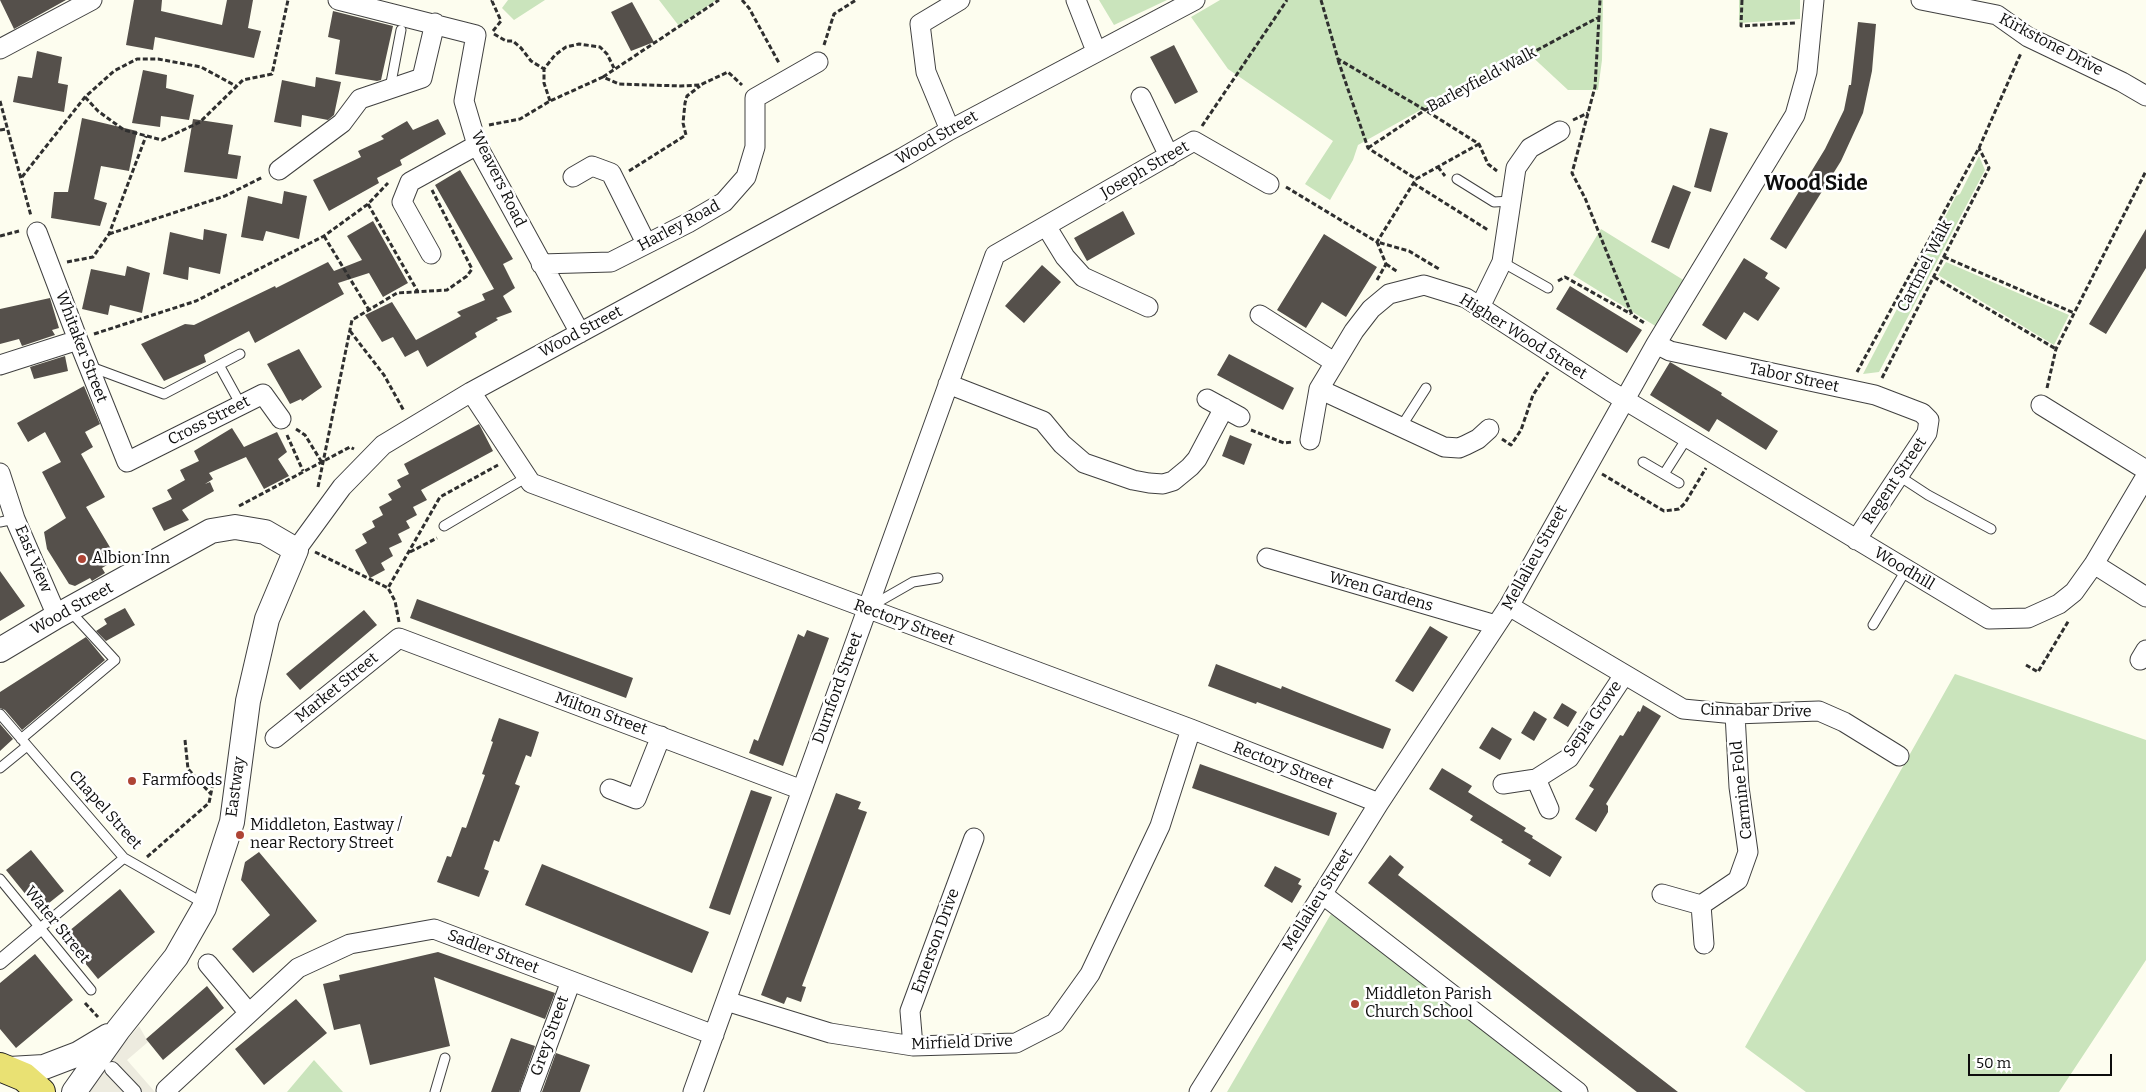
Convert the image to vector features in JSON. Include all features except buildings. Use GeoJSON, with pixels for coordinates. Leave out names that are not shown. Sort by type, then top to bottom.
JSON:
{"type":"FeatureCollection","features":[{"type":"Feature","properties":{"kind":"main road"},"geometry":{"type":"LineString","coordinates":[[4,1068],[24,1077],[41,1092]]}},
{"type":"Feature","properties":{"kind":"street"},"geometry":{"type":"LineString","coordinates":[[0,49],[92,0]]}},
{"type":"Feature","properties":{"kind":"street","name":"Weavers Road"},"geometry":{"type":"LineString","coordinates":[[338,0],[435,23],[476,35],[464,101],[477,145],[580,333]]}},
{"type":"Feature","properties":{"kind":"street"},"geometry":{"type":"LineString","coordinates":[[950,130],[926,72],[920,24],[960,0]]}},
{"type":"Feature","properties":{"kind":"street"},"geometry":{"type":"LineString","coordinates":[[1076,0],[1096,51]]}},
{"type":"Feature","properties":{"kind":"street","name":"Wood Street"},"geometry":{"type":"LineString","coordinates":[[0,650],[211,531],[235,527],[266,532],[298,547],[342,487],[383,445],[471,392],[902,158],[950,130],[1195,0]]}},
{"type":"Feature","properties":{"kind":"street","name":"Mellalieu Street"},"geometry":{"type":"LineString","coordinates":[[1199,1092],[1379,803],[1509,606],[1656,344],[1795,115],[1807,72],[1813,26],[1814,0]]}},
{"type":"Feature","properties":{"kind":"street","name":"Kirkstone Drive"},"geometry":{"type":"LineString","coordinates":[[1921,0],[2000,8],[2028,37],[2122,82],[2146,96]]}},
{"type":"Feature","properties":{"kind":"street"},"geometry":{"type":"LineString","coordinates":[[279,170],[342,123],[360,100],[422,78],[435,23]]}},
{"type":"Feature","properties":{"kind":"street","name":"Harley Road"},"geometry":{"type":"LineString","coordinates":[[541,264],[611,262],[688,223],[724,202],[746,177],[755,147],[755,98],[818,62]]}},
{"type":"Feature","properties":{"kind":"street"},"geometry":{"type":"LineString","coordinates":[[1141,97],[1169,156]]}},
{"type":"Feature","properties":{"kind":"street"},"geometry":{"type":"LineString","coordinates":[[1480,307],[1502,262],[1516,168],[1530,148],[1560,131]]}},
{"type":"Feature","properties":{"kind":"street","name":"Joseph Street"},"geometry":{"type":"LineString","coordinates":[[1046,226],[1194,141],[1269,184]]}},
{"type":"Feature","properties":{"kind":"street"},"geometry":{"type":"LineString","coordinates":[[431,254],[402,202],[410,182],[477,145]]}},
{"type":"Feature","properties":{"kind":"street"},"geometry":{"type":"LineString","coordinates":[[573,177],[592,166],[611,174],[646,243]]}},
{"type":"Feature","properties":{"kind":"street","name":"Whitaker Street"},"geometry":{"type":"LineString","coordinates":[[31,226],[50,266],[127,462]]}},
{"type":"Feature","properties":{"kind":"street"},"geometry":{"type":"LineString","coordinates":[[1046,226],[1065,257],[1083,277],[1148,307]]}},
{"type":"Feature","properties":{"kind":"street","name":"Durnford Street"},"geometry":{"type":"LineString","coordinates":[[693,1092],[995,255],[1046,226]]}},
{"type":"Feature","properties":{"kind":"street","name":"Higher Wood Street"},"geometry":{"type":"LineString","coordinates":[[1319,388],[1334,362],[1372,309],[1389,294],[1424,285],[1466,298],[1557,358],[1624,399]]}},
{"type":"Feature","properties":{"kind":"street"},"geometry":{"type":"LineString","coordinates":[[1260,315],[1334,362]]}},
{"type":"Feature","properties":{"kind":"street"},"geometry":{"type":"LineString","coordinates":[[0,365],[78,340]]}},
{"type":"Feature","properties":{"kind":"street","name":"Tabor Street"},"geometry":{"type":"LineString","coordinates":[[1656,344],[1670,351],[1875,395],[1922,413],[1929,420]]}},
{"type":"Feature","properties":{"kind":"street"},"geometry":{"type":"LineString","coordinates":[[948,384],[1043,422],[1071,453],[1084,463],[1133,480],[1163,484],[1173,481],[1190,467],[1232,412],[1207,399]]}},
{"type":"Feature","properties":{"kind":"street"},"geometry":{"type":"LineString","coordinates":[[1310,440],[1319,388],[1435,444],[1452,448],[1495,434]]}},
{"type":"Feature","properties":{"kind":"street","name":"Rectory Street"},"geometry":{"type":"LineString","coordinates":[[471,392],[531,483],[1190,729],[1379,803]]}},
{"type":"Feature","properties":{"kind":"street","name":"Cross Street"},"geometry":{"type":"LineString","coordinates":[[127,462],[263,394],[281,419]]}},
{"type":"Feature","properties":{"kind":"street","name":"Woodhill"},"geometry":{"type":"LineString","coordinates":[[1624,399],[1989,619],[2028,618],[2059,604],[2074,592],[2094,564],[2145,480]]}},
{"type":"Feature","properties":{"kind":"street"},"geometry":{"type":"LineString","coordinates":[[2041,405],[2145,480]]}},
{"type":"Feature","properties":{"kind":"street","name":"Regent Street"},"geometry":{"type":"LineString","coordinates":[[1856,540],[1928,433],[1929,420]]}},
{"type":"Feature","properties":{"kind":"street","name":"East View"},"geometry":{"type":"LineString","coordinates":[[0,474],[8,520],[63,613]]}},
{"type":"Feature","properties":{"kind":"street","name":"Eastway"},"geometry":{"type":"LineString","coordinates":[[4,1068],[44,1067],[78,1054],[111,1026],[176,956],[205,904],[232,822],[248,701],[267,619],[298,547]]}},
{"type":"Feature","properties":{"kind":"street","name":"Wren Gardens"},"geometry":{"type":"LineString","coordinates":[[1267,558],[1496,625]]}},
{"type":"Feature","properties":{"kind":"street"},"geometry":{"type":"LineString","coordinates":[[2094,564],[2146,597]]}},
{"type":"Feature","properties":{"kind":"street","name":"Cinnabar Drive"},"geometry":{"type":"LineString","coordinates":[[1509,606],[1683,709],[1734,714],[1819,711],[1842,730],[1899,756]]}},
{"type":"Feature","properties":{"kind":"street","name":"Milton Street"},"geometry":{"type":"LineString","coordinates":[[399,638],[802,790]]}},
{"type":"Feature","properties":{"kind":"street","name":"Market Street"},"geometry":{"type":"LineString","coordinates":[[275,738],[399,638]]}},
{"type":"Feature","properties":{"kind":"street","name":"Sepia Grove"},"geometry":{"type":"LineString","coordinates":[[1502,784],[1536,778],[1569,758],[1624,675]]}},
{"type":"Feature","properties":{"kind":"street","name":"Carmine Fold"},"geometry":{"type":"LineString","coordinates":[[1701,905],[1738,880],[1748,852],[1739,787],[1734,714]]}},
{"type":"Feature","properties":{"kind":"street","name":"Mirfield Drive"},"geometry":{"type":"LineString","coordinates":[[726,1001],[830,1033],[913,1046],[1016,1043],[1055,1023],[1090,974],[1160,826],[1190,729]]}},
{"type":"Feature","properties":{"kind":"street"},"geometry":{"type":"LineString","coordinates":[[610,789],[636,799],[661,736]]}},
{"type":"Feature","properties":{"kind":"street"},"geometry":{"type":"LineString","coordinates":[[1536,778],[1549,809]]}},
{"type":"Feature","properties":{"kind":"street","name":"Emerson Drive"},"geometry":{"type":"LineString","coordinates":[[913,1046],[910,1011],[974,838]]}},
{"type":"Feature","properties":{"kind":"street"},"geometry":{"type":"LineString","coordinates":[[1322,894],[1578,1092]]}},
{"type":"Feature","properties":{"kind":"street"},"geometry":{"type":"LineString","coordinates":[[1662,894],[1701,905],[1704,944]]}},
{"type":"Feature","properties":{"kind":"street"},"geometry":{"type":"LineString","coordinates":[[0,962],[39,929]]}},
{"type":"Feature","properties":{"kind":"street","name":"Sadler Street"},"geometry":{"type":"LineString","coordinates":[[165,1091],[298,968],[350,944],[434,929],[714,1035]]}},
{"type":"Feature","properties":{"kind":"street"},"geometry":{"type":"LineString","coordinates":[[208,964],[249,1013]]}},
{"type":"Feature","properties":{"kind":"street","name":"Grey Street"},"geometry":{"type":"LineString","coordinates":[[530,1092],[571,981]]}},
{"type":"Feature","properties":{"kind":"street","name":"Eastway"},"geometry":{"type":"LineString","coordinates":[[74,1092],[111,1026]]}},
{"type":"Feature","properties":{"kind":"street"},"geometry":{"type":"LineString","coordinates":[[112,1070],[134,1092]]}},
{"type":"Feature","properties":{"kind":"lane"},"geometry":{"type":"LineString","coordinates":[[390,88],[401,30]]}},
{"type":"Feature","properties":{"kind":"lane"},"geometry":{"type":"LineString","coordinates":[[1457,179],[1494,202],[1512,192]]}},
{"type":"Feature","properties":{"kind":"lane"},"geometry":{"type":"LineString","coordinates":[[1502,262],[1548,288]]}},
{"type":"Feature","properties":{"kind":"lane"},"geometry":{"type":"LineString","coordinates":[[88,366],[164,394],[240,354]]}},
{"type":"Feature","properties":{"kind":"lane"},"geometry":{"type":"LineString","coordinates":[[219,365],[241,404]]}},
{"type":"Feature","properties":{"kind":"lane"},"geometry":{"type":"LineString","coordinates":[[1401,427],[1426,388]]}},
{"type":"Feature","properties":{"kind":"lane"},"geometry":{"type":"LineString","coordinates":[[1664,474],[1688,438]]}},
{"type":"Feature","properties":{"kind":"lane"},"geometry":{"type":"LineString","coordinates":[[1643,462],[1679,483]]}},
{"type":"Feature","properties":{"kind":"lane"},"geometry":{"type":"LineString","coordinates":[[1899,476],[1928,496],[1991,528]]}},
{"type":"Feature","properties":{"kind":"lane"},"geometry":{"type":"LineString","coordinates":[[444,526],[527,477]]}},
{"type":"Feature","properties":{"kind":"lane"},"geometry":{"type":"LineString","coordinates":[[1873,625],[1906,570]]}},
{"type":"Feature","properties":{"kind":"lane"},"geometry":{"type":"LineString","coordinates":[[867,609],[913,582],[938,578]]}},
{"type":"Feature","properties":{"kind":"lane"},"geometry":{"type":"LineString","coordinates":[[0,768],[24,742],[114,660],[63,613]]}},
{"type":"Feature","properties":{"kind":"lane","name":"Chapel Street"},"geometry":{"type":"LineString","coordinates":[[0,714],[124,858],[205,904]]}},
{"type":"Feature","properties":{"kind":"lane"},"geometry":{"type":"LineString","coordinates":[[39,929],[124,858]]}},
{"type":"Feature","properties":{"kind":"lane","name":"Water Street"},"geometry":{"type":"LineString","coordinates":[[0,879],[90,990]]}},
{"type":"Feature","properties":{"kind":"lane"},"geometry":{"type":"LineString","coordinates":[[435,1092],[445,1058]]}},
{"type":"Feature","properties":{"kind":"path"},"geometry":{"type":"LineString","coordinates":[[85,97],[98,111],[124,130],[162,140],[200,122],[243,80],[272,74],[288,0]]}},
{"type":"Feature","properties":{"kind":"path"},"geometry":{"type":"LineString","coordinates":[[603,77],[719,0]]}},
{"type":"Feature","properties":{"kind":"path"},"geometry":{"type":"LineString","coordinates":[[742,0],[749,8],[788,79]]}},
{"type":"Feature","properties":{"kind":"path"},"geometry":{"type":"LineString","coordinates":[[818,62],[834,14],[856,0]]}},
{"type":"Feature","properties":{"kind":"path"},"geometry":{"type":"LineString","coordinates":[[1194,141],[1287,0]]}},
{"type":"Feature","properties":{"kind":"path"},"geometry":{"type":"LineString","coordinates":[[1321,0],[1338,59],[1368,148],[1416,179]]}},
{"type":"Feature","properties":{"kind":"path"},"geometry":{"type":"LineString","coordinates":[[1600,0],[1595,87],[1572,173],[1585,198],[1631,314]]}},
{"type":"Feature","properties":{"kind":"path"},"geometry":{"type":"LineString","coordinates":[[1742,0],[1742,26],[1797,23],[1813,26]]}},
{"type":"Feature","properties":{"kind":"path","name":"Barleyfield Walk"},"geometry":{"type":"LineString","coordinates":[[1368,148],[1425,110],[1599,17]]}},
{"type":"Feature","properties":{"kind":"path"},"geometry":{"type":"LineString","coordinates":[[492,33],[506,41],[513,41],[531,61],[544,69]]}},
{"type":"Feature","properties":{"kind":"path","name":"Cartmel Walk"},"geometry":{"type":"LineString","coordinates":[[1848,389],[1979,148],[2028,37]]}},
{"type":"Feature","properties":{"kind":"path"},"geometry":{"type":"LineString","coordinates":[[550,101],[544,83],[544,69],[546,64],[566,47],[579,44],[600,47],[607,54],[614,68]]}},
{"type":"Feature","properties":{"kind":"path"},"geometry":{"type":"LineString","coordinates":[[22,177],[85,97],[114,71],[137,59],[158,59],[201,68],[236,86]]}},
{"type":"Feature","properties":{"kind":"path"},"geometry":{"type":"LineString","coordinates":[[1338,59],[1479,144],[1488,164],[1512,192]]}},
{"type":"Feature","properties":{"kind":"path"},"geometry":{"type":"LineString","coordinates":[[614,180],[686,135],[683,123],[685,103],[687,96],[700,85]]}},
{"type":"Feature","properties":{"kind":"path"},"geometry":{"type":"LineString","coordinates":[[0,101],[22,177],[31,226],[0,236]]}},
{"type":"Feature","properties":{"kind":"path"},"geometry":{"type":"LineString","coordinates":[[0,130],[7,129]]}},
{"type":"Feature","properties":{"kind":"path"},"geometry":{"type":"LineString","coordinates":[[50,266],[92,257],[109,234],[146,136]]}},
{"type":"Feature","properties":{"kind":"path"},"geometry":{"type":"LineString","coordinates":[[1269,184],[1282,184],[1377,242],[1416,179],[1479,144]]}},
{"type":"Feature","properties":{"kind":"path","name":"Cartmel Walk"},"geometry":{"type":"LineString","coordinates":[[1875,395],[1989,168],[1979,148]]}},
{"type":"Feature","properties":{"kind":"path"},"geometry":{"type":"LineString","coordinates":[[109,234],[225,196],[279,170]]}},
{"type":"Feature","properties":{"kind":"path"},"geometry":{"type":"LineString","coordinates":[[2041,405],[2046,398],[2048,376],[2056,349],[2146,171]]}},
{"type":"Feature","properties":{"kind":"path"},"geometry":{"type":"LineString","coordinates":[[327,508],[316,498],[352,320],[397,293],[447,290],[467,276],[472,268],[429,184],[427,172]]}},
{"type":"Feature","properties":{"kind":"path"},"geometry":{"type":"LineString","coordinates":[[1413,183],[1506,241]]}},
{"type":"Feature","properties":{"kind":"path"},"geometry":{"type":"LineString","coordinates":[[368,204],[418,292]]}},
{"type":"Feature","properties":{"kind":"path"},"geometry":{"type":"LineString","coordinates":[[324,236],[369,310]]}},
{"type":"Feature","properties":{"kind":"path"},"geometry":{"type":"LineString","coordinates":[[1944,258],[2074,313]]}},
{"type":"Feature","properties":{"kind":"path"},"geometry":{"type":"LineString","coordinates":[[1548,288],[1565,277],[1631,314],[1648,326]]}},
{"type":"Feature","properties":{"kind":"path"},"geometry":{"type":"LineString","coordinates":[[1934,277],[2056,349]]}},
{"type":"Feature","properties":{"kind":"path"},"geometry":{"type":"LineString","coordinates":[[350,330],[384,375],[414,427]]}},
{"type":"Feature","properties":{"kind":"path"},"geometry":{"type":"LineString","coordinates":[[1495,434],[1511,446],[1521,430],[1533,395],[1557,358]]}},
{"type":"Feature","properties":{"kind":"path"},"geometry":{"type":"LineString","coordinates":[[1232,412],[1246,428],[1284,443],[1310,440]]}},
{"type":"Feature","properties":{"kind":"path"},"geometry":{"type":"LineString","coordinates":[[281,419],[305,435],[322,461]]}},
{"type":"Feature","properties":{"kind":"path"},"geometry":{"type":"LineString","coordinates":[[281,419],[303,471]]}},
{"type":"Feature","properties":{"kind":"path"},"geometry":{"type":"LineString","coordinates":[[235,527],[231,510],[350,446],[368,461]]}},
{"type":"Feature","properties":{"kind":"path"},"geometry":{"type":"LineString","coordinates":[[409,552],[445,534],[444,526]]}},
{"type":"Feature","properties":{"kind":"path"},"geometry":{"type":"LineString","coordinates":[[298,547],[388,588]]}},
{"type":"Feature","properties":{"kind":"path"},"geometry":{"type":"LineString","coordinates":[[2026,665],[2038,672],[2077,607],[2074,592]]}},
{"type":"Feature","properties":{"kind":"path"},"geometry":{"type":"LineString","coordinates":[[140,867],[144,860],[209,803],[211,794],[188,769],[185,740]]}},
{"type":"Feature","properties":{"kind":"path"},"geometry":{"type":"LineString","coordinates":[[90,990],[82,1000],[111,1026]]}},
{"type":"Feature","properties":{"kind":"green space"},"geometry":{"type":"Polygon","coordinates":[[[508,0],[545,0],[514,20],[502,8],[508,0]]]}},
{"type":"Feature","properties":{"kind":"green space"},"geometry":{"type":"Polygon","coordinates":[[[659,0],[716,0],[679,26],[659,0]]]}},
{"type":"Feature","properties":{"kind":"green space"},"geometry":{"type":"Polygon","coordinates":[[[1099,0],[1167,0],[1114,25],[1099,0]]]}},
{"type":"Feature","properties":{"kind":"green space"},"geometry":{"type":"Polygon","coordinates":[[[1220,0],[1603,0],[1602,60],[1598,90],[1568,90],[1526,51],[1358,145],[1353,160],[1330,200],[1305,184],[1333,141],[1228,69],[1191,17],[1220,0]]]}},
{"type":"Feature","properties":{"kind":"green space"},"geometry":{"type":"Polygon","coordinates":[[[1739,0],[1800,0],[1800,19],[1739,23],[1739,0]]]}},
{"type":"Feature","properties":{"kind":"green space"},"geometry":{"type":"Polygon","coordinates":[[[1979,156],[1985,170],[1879,372],[1863,374],[1956,196],[1960,194],[1979,156]]]}},
{"type":"Feature","properties":{"kind":"green space"},"geometry":{"type":"Polygon","coordinates":[[[1601,229],[1685,281],[1657,327],[1573,275],[1601,229]]]}},
{"type":"Feature","properties":{"kind":"green space"},"geometry":{"type":"Polygon","coordinates":[[[1946,262],[2069,315],[2054,345],[1938,275],[1946,262]]]}},
{"type":"Feature","properties":{"kind":"green space"},"geometry":{"type":"Polygon","coordinates":[[[1955,674],[2146,740],[2146,960],[2059,1092],[1806,1092],[1745,1047],[1955,674]]]}},
{"type":"Feature","properties":{"kind":"green space","name":"Middleton Parish Church School"},"geometry":{"type":"Polygon","coordinates":[[[1331,914],[1565,1092],[1227,1092],[1331,914]]]}},
{"type":"Feature","properties":{"kind":"green space"},"geometry":{"type":"Polygon","coordinates":[[[314,1060],[343,1092],[287,1092],[314,1060]]]}},
{"type":"Feature","properties":{"kind":"shaded area"},"geometry":{"type":"Polygon","coordinates":[[[139,1026],[148,1042],[127,1060],[155,1092],[82,1092],[139,1026]]]}},
{"type":"Feature","properties":{"kind":"place","name":"Albion Inn"},"geometry":{"type":"Point","coordinates":[82,559]}},
{"type":"Feature","properties":{"kind":"place","name":"Farmfoods"},"geometry":{"type":"Point","coordinates":[132,781]}},
{"type":"Feature","properties":{"kind":"place","name":"Middleton, Eastway / near Rectory Street"},"geometry":{"type":"Point","coordinates":[240,835]}},
{"type":"Feature","properties":{"kind":"place","name":"Middleton Parish Church School"},"geometry":{"type":"Point","coordinates":[1355,1004]}},
{"type":"Feature","properties":{"kind":"district","name":"Wood Side"},"geometry":{"type":"Point","coordinates":[1816,184]}}]}
